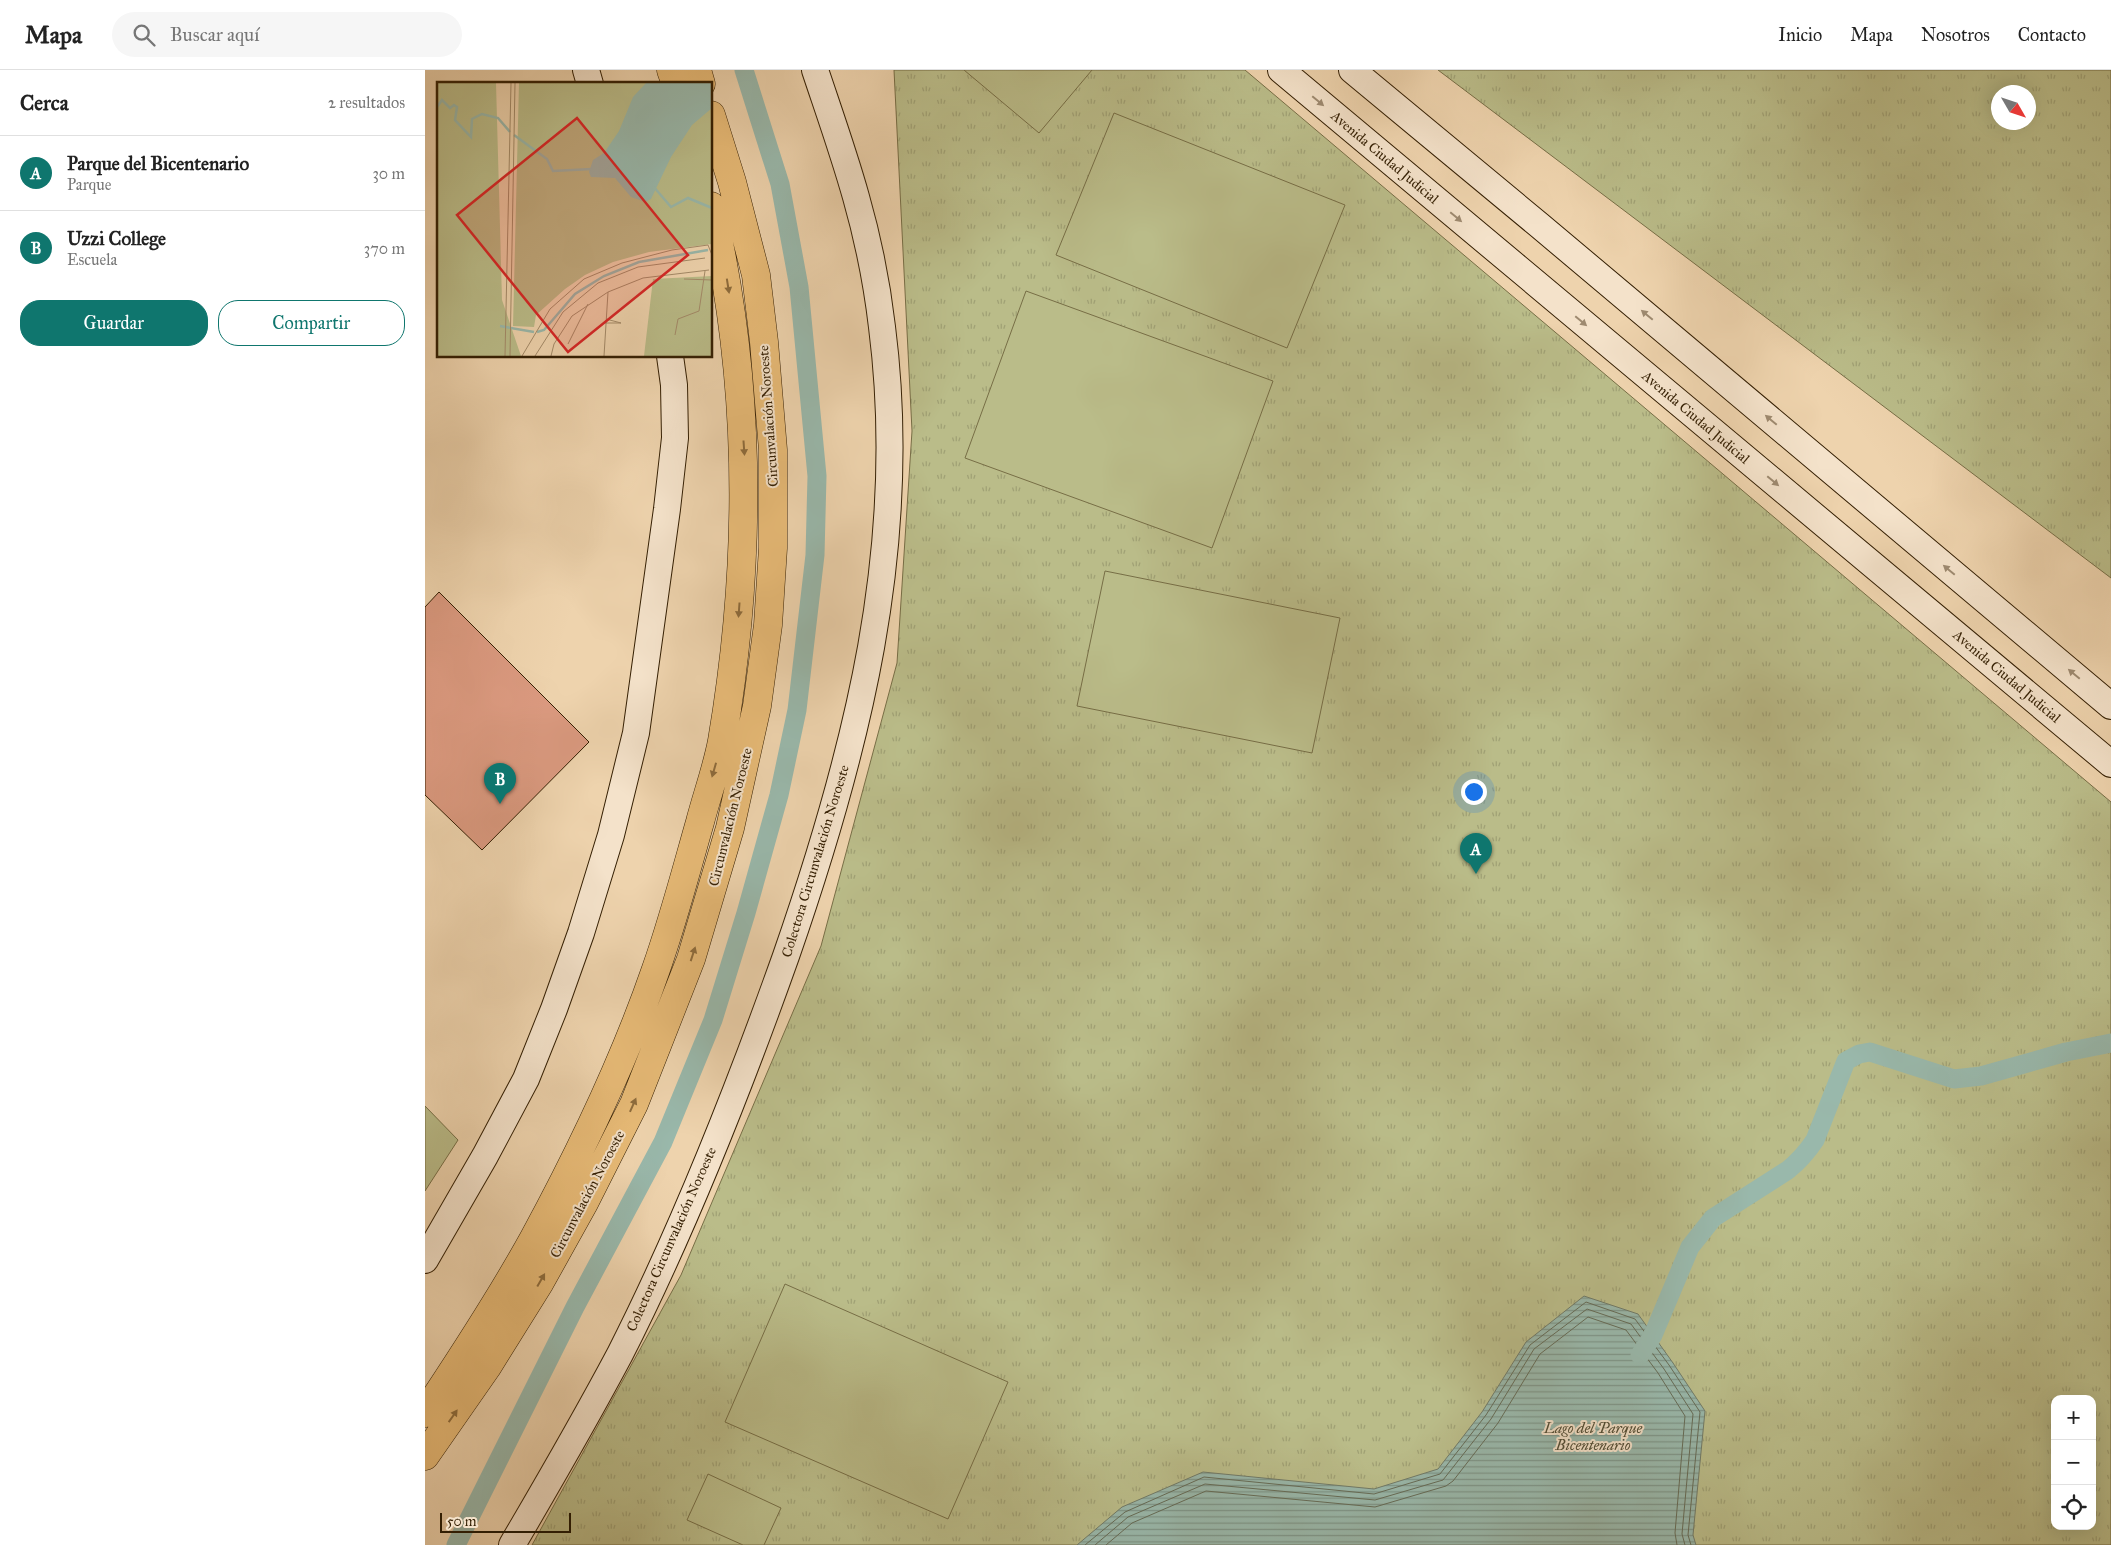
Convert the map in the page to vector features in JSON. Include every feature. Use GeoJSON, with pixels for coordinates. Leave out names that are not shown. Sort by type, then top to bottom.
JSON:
{"type":"FeatureCollection","features":[{"type":"Feature","properties":{"kind":"highway"},"geometry":{"type":"LineString","coordinates":[[671,70],[675,82]]}},
{"type":"Feature","properties":{"kind":"highway","name":"Circunvalación Noroeste"},"geometry":{"type":"LineString","coordinates":[[425,1456],[487,1367],[540,1282],[584,1203],[633,1104],[691,958],[730,828],[757,706],[767,625],[773,548],[773,450],[756,275],[732,182],[713,121]]}},
{"type":"Feature","properties":{"kind":"highway","name":"Circunvalación Noroeste"},"geometry":{"type":"LineString","coordinates":[[425,1412],[473,1341],[533,1240],[580,1148],[616,1069],[655,973],[683,888],[721,745],[737,634],[744,539],[744,456],[736,342],[728,284],[713,215]]}},
{"type":"Feature","properties":{"kind":"street","name":"Colectora Circunvalación Noroeste"},"geometry":{"type":"LineString","coordinates":[[512,1545],[620,1352],[675,1237],[722,1125],[773,992],[835,805],[875,632],[890,487],[883,329],[874,274],[857,198],[815,70]]}},
{"type":"Feature","properties":{"kind":"street","name":"Avenida Ciudad Judicial"},"geometry":{"type":"LineString","coordinates":[[1281,70],[2111,764]]}},
{"type":"Feature","properties":{"kind":"street"},"geometry":{"type":"LineString","coordinates":[[1352,70],[1539,224],[2111,706]]}},
{"type":"Feature","properties":{"kind":"street"},"geometry":{"type":"LineString","coordinates":[[425,1260],[485,1156],[526,1079],[554,1009],[581,933],[611,835],[636,734],[667,509],[675,438],[670,358]]}},
{"type":"Feature","properties":{"kind":"green space"},"geometry":{"type":"Polygon","coordinates":[[[894,70],[1245,70],[2111,802],[2111,1545],[532,1545],[681,1275],[821,946],[897,663],[912,431],[894,70]]]}},
{"type":"Feature","properties":{"kind":"green space"},"geometry":{"type":"Polygon","coordinates":[[[964,70],[1092,70],[1039,133],[964,70]]]}},
{"type":"Feature","properties":{"kind":"green space"},"geometry":{"type":"Polygon","coordinates":[[[1438,70],[2111,70],[2111,578],[1438,70]]]}},
{"type":"Feature","properties":{"kind":"green space"},"geometry":{"type":"Polygon","coordinates":[[[1114,113],[1345,205],[1287,348],[1056,255],[1114,113]]]}},
{"type":"Feature","properties":{"kind":"green space"},"geometry":{"type":"Polygon","coordinates":[[[1026,291],[1273,381],[1212,548],[965,458],[1026,291]]]}},
{"type":"Feature","properties":{"kind":"green space"},"geometry":{"type":"Polygon","coordinates":[[[1105,571],[1340,618],[1312,753],[1077,706],[1105,571]]]}},
{"type":"Feature","properties":{"kind":"green space"},"geometry":{"type":"Polygon","coordinates":[[[425,1106],[458,1140],[425,1191],[425,1106]]]}},
{"type":"Feature","properties":{"kind":"green space"},"geometry":{"type":"Polygon","coordinates":[[[785,1284],[1008,1382],[948,1519],[725,1422],[785,1284]]]}},
{"type":"Feature","properties":{"kind":"green space"},"geometry":{"type":"Polygon","coordinates":[[[708,1474],[781,1508],[764,1545],[743,1545],[687,1520],[708,1474]]]}},
{"type":"Feature","properties":{"kind":"water","name":"Lago del Parque Bicentenario"},"geometry":{"type":"Polygon","coordinates":[[[1584,1296],[1638,1314],[1705,1411],[1693,1535],[1696,1545],[1077,1545],[1122,1507],[1203,1472],[1374,1489],[1438,1469],[1482,1412],[1526,1342],[1584,1296]]]}},
{"type":"Feature","properties":{"kind":"building"},"geometry":{"type":"Polygon","coordinates":[[[439,592],[589,742],[482,850],[425,795],[425,607],[439,592]]]}},
{"type":"Feature","properties":{"kind":"waterway"},"geometry":{"type":"LineString","coordinates":[[456,1545],[575,1307],[663,1142],[713,1020],[746,913],[779,795],[797,710],[815,555],[817,476],[799,287],[780,184],[744,70]]}},
{"type":"Feature","properties":{"kind":"waterway"},"geometry":{"type":"LineString","coordinates":[[1640,1355],[1653,1335],[1690,1247],[1713,1218],[1788,1170],[1806,1152],[1815,1140],[1846,1061],[1859,1054],[1870,1052],[1954,1079],[1981,1076],[2066,1052],[2111,1043]]}},
{"type":"Feature","properties":{"kind":"place","name":"Uzzi College"},"geometry":{"type":"Point","coordinates":[500,804]}},
{"type":"Feature","properties":{"kind":"place","name":"Parque del Bicentenario"},"geometry":{"type":"Point","coordinates":[1476,874]}}]}
